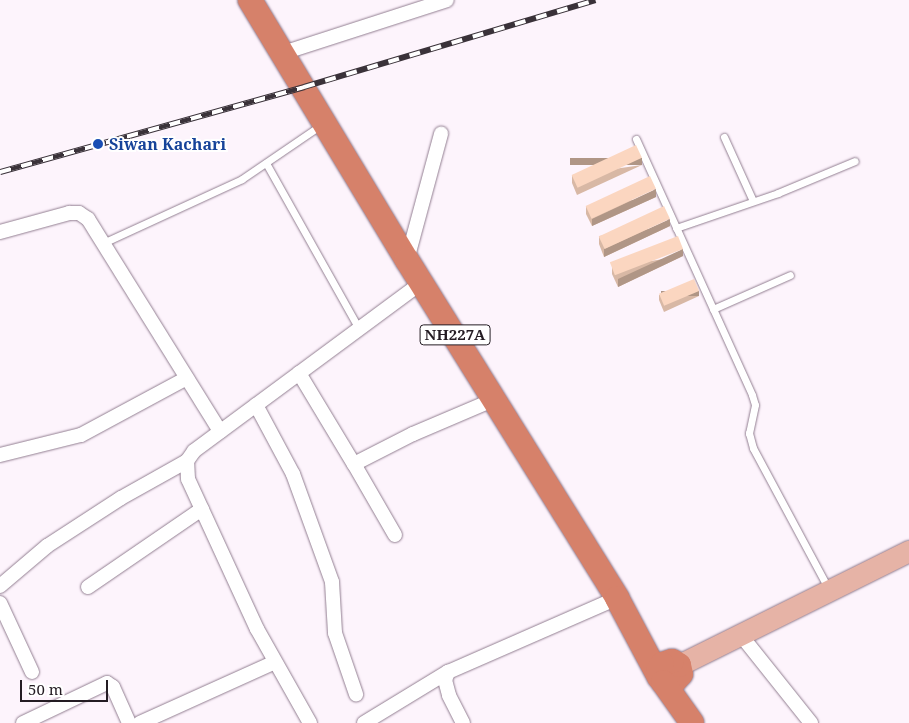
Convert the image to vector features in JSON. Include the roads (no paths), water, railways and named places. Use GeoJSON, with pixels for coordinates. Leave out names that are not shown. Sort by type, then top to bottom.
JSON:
{"type":"FeatureCollection","features":[{"type":"Feature","properties":{"kind":"highway","name":"NH227A"},"geometry":{"type":"LineString","coordinates":[[250,0],[421,283],[495,399],[617,598],[667,673],[691,722]]}},
{"type":"Feature","properties":{"kind":"main road"},"geometry":{"type":"LineString","coordinates":[[667,673],[740,634],[909,551]]}},
{"type":"Feature","properties":{"kind":"street"},"geometry":{"type":"LineString","coordinates":[[283,53],[447,0]]}},
{"type":"Feature","properties":{"kind":"street"},"geometry":{"type":"LineString","coordinates":[[407,260],[441,134]]}},
{"type":"Feature","properties":{"kind":"street"},"geometry":{"type":"LineString","coordinates":[[0,232],[78,213],[88,219],[220,431]]}},
{"type":"Feature","properties":{"kind":"street"},"geometry":{"type":"LineString","coordinates":[[0,586],[47,546],[121,498],[187,462],[194,451],[220,431],[421,283]]}},
{"type":"Feature","properties":{"kind":"street"},"geometry":{"type":"LineString","coordinates":[[299,373],[395,535]]}},
{"type":"Feature","properties":{"kind":"street"},"geometry":{"type":"LineString","coordinates":[[0,455],[81,435],[187,378]]}},
{"type":"Feature","properties":{"kind":"street"},"geometry":{"type":"LineString","coordinates":[[354,464],[413,434],[495,399]]}},
{"type":"Feature","properties":{"kind":"street"},"geometry":{"type":"LineString","coordinates":[[256,405],[293,474],[332,582],[335,632],[356,694]]}},
{"type":"Feature","properties":{"kind":"street"},"geometry":{"type":"LineString","coordinates":[[187,462],[188,479],[202,509],[275,662],[310,723]]}},
{"type":"Feature","properties":{"kind":"street"},"geometry":{"type":"LineString","coordinates":[[88,587],[202,509]]}},
{"type":"Feature","properties":{"kind":"street"},"geometry":{"type":"LineString","coordinates":[[364,723],[448,672],[617,598]]}},
{"type":"Feature","properties":{"kind":"street"},"geometry":{"type":"LineString","coordinates":[[0,602],[32,672]]}},
{"type":"Feature","properties":{"kind":"street"},"geometry":{"type":"LineString","coordinates":[[740,634],[811,723]]}},
{"type":"Feature","properties":{"kind":"street"},"geometry":{"type":"LineString","coordinates":[[140,723],[275,662]]}},
{"type":"Feature","properties":{"kind":"street"},"geometry":{"type":"LineString","coordinates":[[448,672],[447,687],[463,723]]}},
{"type":"Feature","properties":{"kind":"street"},"geometry":{"type":"LineString","coordinates":[[23,723],[107,684],[113,686],[129,723]]}},
{"type":"Feature","properties":{"kind":"lane"},"geometry":{"type":"LineString","coordinates":[[103,243],[211,196],[266,164],[325,122]]}},
{"type":"Feature","properties":{"kind":"lane"},"geometry":{"type":"LineString","coordinates":[[724,137],[753,201]]}},
{"type":"Feature","properties":{"kind":"lane"},"geometry":{"type":"LineString","coordinates":[[636,138],[755,405],[749,433],[753,448],[829,590]]}},
{"type":"Feature","properties":{"kind":"lane"},"geometry":{"type":"LineString","coordinates":[[676,228],[753,201],[856,161]]}},
{"type":"Feature","properties":{"kind":"lane"},"geometry":{"type":"LineString","coordinates":[[266,164],[359,329]]}},
{"type":"Feature","properties":{"kind":"lane"},"geometry":{"type":"LineString","coordinates":[[714,310],[790,275]]}},
{"type":"Feature","properties":{"kind":"railway"},"geometry":{"type":"LineString","coordinates":[[0,172],[304,87],[595,0]]}},
{"type":"Feature","properties":{"kind":"place","name":"Siwan Kachari"},"geometry":{"type":"Point","coordinates":[98,144]}}]}
